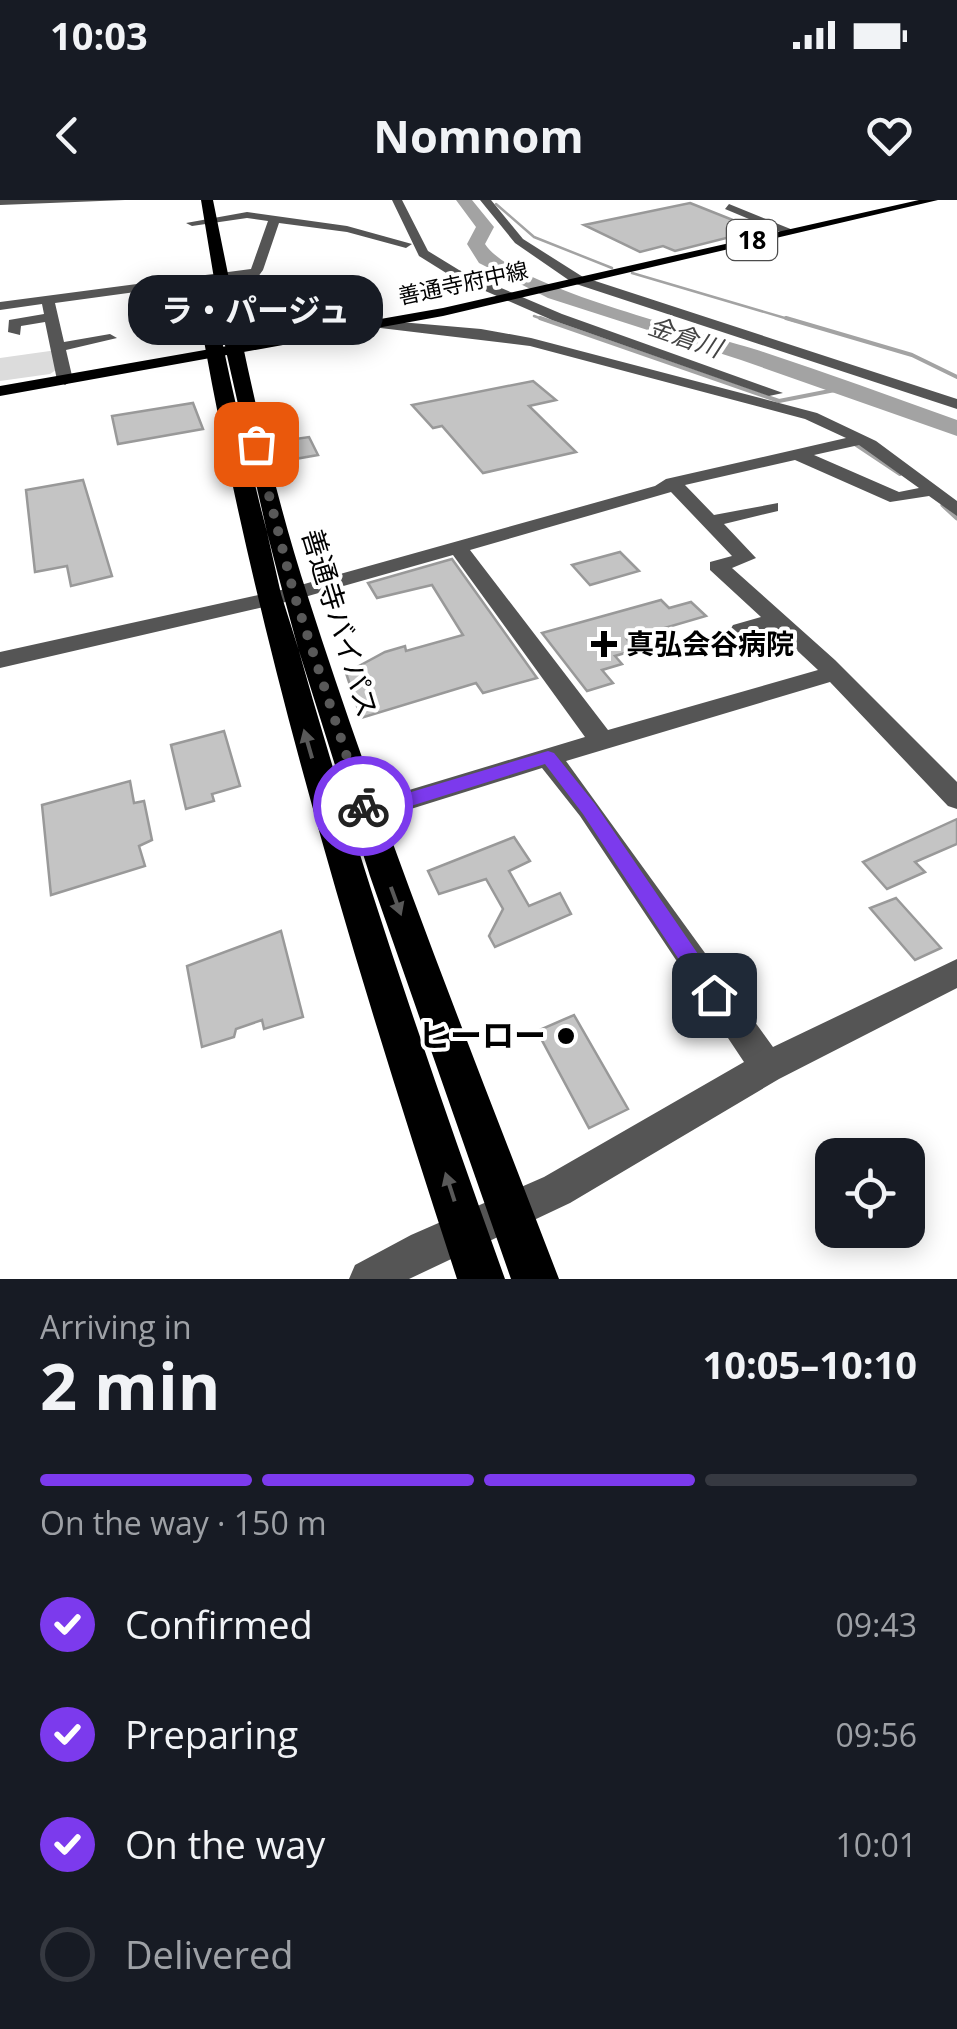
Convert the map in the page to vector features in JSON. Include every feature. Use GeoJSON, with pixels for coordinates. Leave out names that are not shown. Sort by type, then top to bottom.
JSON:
{"type":"FeatureCollection","features":[{"type":"Feature","properties":{"kind":"highway","name":"善通寺バイパス"},"geometry":{"type":"LineString","coordinates":[[205,211],[211,276],[226,352],[350,885],[481,1279]]}},
{"type":"Feature","properties":{"kind":"highway","name":"善通寺バイパス"},"geometry":{"type":"LineString","coordinates":[[280,597],[366,813],[535,1279]]}},
{"type":"Feature","properties":{"kind":"main road","name":"善通寺府中線"},"geometry":{"type":"LineString","coordinates":[[0,391],[378,324],[933,200]]}},
{"type":"Feature","properties":{"kind":"street"},"geometry":{"type":"LineString","coordinates":[[0,202],[120,200]]}},
{"type":"Feature","properties":{"kind":"street"},"geometry":{"type":"LineString","coordinates":[[397,200],[423,253],[432,261],[557,317],[766,388],[859,440],[957,510]]}},
{"type":"Feature","properties":{"kind":"street"},"geometry":{"type":"LineString","coordinates":[[485,200],[519,241],[575,281],[952,398]]}},
{"type":"Feature","properties":{"kind":"street"},"geometry":{"type":"LineString","coordinates":[[728,207],[789,232]]}},
{"type":"Feature","properties":{"kind":"street"},"geometry":{"type":"LineString","coordinates":[[205,211],[347,228],[406,244]]}},
{"type":"Feature","properties":{"kind":"street"},"geometry":{"type":"LineString","coordinates":[[205,211],[247,215]]}},
{"type":"Feature","properties":{"kind":"street"},"geometry":{"type":"LineString","coordinates":[[274,220],[255,272],[242,290],[257,328],[275,331],[321,327],[328,333]]}},
{"type":"Feature","properties":{"kind":"street"},"geometry":{"type":"LineString","coordinates":[[0,306],[46,299],[91,299],[211,276],[255,272]]}},
{"type":"Feature","properties":{"kind":"street"},"geometry":{"type":"LineString","coordinates":[[46,299],[65,380]]}},
{"type":"Feature","properties":{"kind":"street"},"geometry":{"type":"LineString","coordinates":[[15,332],[14,323],[51,318]]}},
{"type":"Feature","properties":{"kind":"street"},"geometry":{"type":"LineString","coordinates":[[378,324],[481,333],[531,342],[788,403]]}},
{"type":"Feature","properties":{"kind":"street"},"geometry":{"type":"LineString","coordinates":[[57,347],[110,338]]}},
{"type":"Feature","properties":{"kind":"street"},"geometry":{"type":"LineString","coordinates":[[0,660],[280,597],[661,490],[672,483],[859,440]]}},
{"type":"Feature","properties":{"kind":"street"},"geometry":{"type":"LineString","coordinates":[[796,454],[898,498],[928,491]]}},
{"type":"Feature","properties":{"kind":"street"},"geometry":{"type":"LineString","coordinates":[[672,483],[746,558],[718,566],[834,673],[957,799]]}},
{"type":"Feature","properties":{"kind":"street"},"geometry":{"type":"LineString","coordinates":[[710,522],[770,507]]}},
{"type":"Feature","properties":{"kind":"street"},"geometry":{"type":"LineString","coordinates":[[458,548],[602,741]]}},
{"type":"Feature","properties":{"kind":"street"},"geometry":{"type":"LineString","coordinates":[[741,630],[777,620]]}},
{"type":"Feature","properties":{"kind":"street"},"geometry":{"type":"LineString","coordinates":[[366,813],[834,673]]}},
{"type":"Feature","properties":{"kind":"street"},"geometry":{"type":"LineString","coordinates":[[548,757],[589,809],[766,1067]]}},
{"type":"Feature","properties":{"kind":"street"},"geometry":{"type":"LineString","coordinates":[[369,1279],[426,1249],[511,1214],[652,1137],[766,1067],[957,972]]}},
{"type":"Feature","properties":{"kind":"shaded area"},"geometry":{"type":"Polygon","coordinates":[[[57,350],[59,368],[50,374],[0,381],[0,358],[57,350]]]}},
{"type":"Feature","properties":{"kind":"building"},"geometry":{"type":"Polygon","coordinates":[[[690,203],[758,230],[675,251],[663,246],[640,252],[584,225],[690,203]]]}},
{"type":"Feature","properties":{"kind":"building"},"geometry":{"type":"Polygon","coordinates":[[[533,381],[556,400],[529,406],[576,452],[483,473],[442,426],[433,428],[412,405],[533,381]]]}},
{"type":"Feature","properties":{"kind":"building"},"geometry":{"type":"Polygon","coordinates":[[[193,403],[203,429],[118,444],[112,416],[193,403]]]}},
{"type":"Feature","properties":{"kind":"building"},"geometry":{"type":"Polygon","coordinates":[[[309,437],[318,455],[289,460],[281,441],[309,437]]]}},
{"type":"Feature","properties":{"kind":"building"},"geometry":{"type":"Polygon","coordinates":[[[83,480],[112,576],[71,586],[67,566],[35,572],[26,490],[83,480]]]}},
{"type":"Feature","properties":{"kind":"building"},"geometry":{"type":"Polygon","coordinates":[[[620,552],[639,571],[590,585],[572,565],[620,552]]]}},
{"type":"Feature","properties":{"kind":"building"},"geometry":{"type":"Polygon","coordinates":[[[452,559],[537,678],[483,693],[476,683],[361,718],[346,673],[385,652],[405,646],[406,651],[463,635],[432,585],[377,598],[368,583],[452,559]]]}},
{"type":"Feature","properties":{"kind":"building"},"geometry":{"type":"Polygon","coordinates":[[[661,600],[669,608],[691,602],[706,616],[627,639],[635,650],[615,656],[622,664],[602,670],[613,683],[587,691],[542,633],[661,600]]]}},
{"type":"Feature","properties":{"kind":"building"},"geometry":{"type":"Polygon","coordinates":[[[224,731],[240,786],[212,794],[214,801],[186,809],[171,745],[224,731]]]}},
{"type":"Feature","properties":{"kind":"building"},"geometry":{"type":"Polygon","coordinates":[[[130,781],[134,803],[144,801],[152,840],[139,846],[145,866],[51,895],[42,805],[130,781]]]}},
{"type":"Feature","properties":{"kind":"building"},"geometry":{"type":"Polygon","coordinates":[[[957,819],[957,844],[915,862],[925,872],[887,889],[863,862],[957,819]]]}},
{"type":"Feature","properties":{"kind":"building"},"geometry":{"type":"Polygon","coordinates":[[[514,837],[530,861],[509,871],[529,906],[560,893],[571,914],[495,947],[489,936],[503,909],[486,879],[439,894],[428,871],[514,837]]]}},
{"type":"Feature","properties":{"kind":"building"},"geometry":{"type":"Polygon","coordinates":[[[896,898],[941,948],[915,960],[870,908],[896,898]]]}},
{"type":"Feature","properties":{"kind":"building"},"geometry":{"type":"Polygon","coordinates":[[[281,931],[303,1017],[264,1029],[262,1020],[236,1029],[234,1037],[202,1047],[187,966],[281,931]]]}},
{"type":"Feature","properties":{"kind":"building"},"geometry":{"type":"Polygon","coordinates":[[[574,1015],[628,1109],[589,1128],[537,1031],[574,1015]]]}},
{"type":"Feature","properties":{"kind":"waterway","name":"金倉川"},"geometry":{"type":"LineString","coordinates":[[464,200],[485,227],[476,244],[485,259],[555,294],[749,355],[957,428]]}},
{"type":"Feature","properties":{"kind":"waterway"},"geometry":{"type":"LineString","coordinates":[[496,204],[534,237],[612,268]]}},
{"type":"Feature","properties":{"kind":"waterway"},"geometry":{"type":"LineString","coordinates":[[632,273],[795,321]]}},
{"type":"Feature","properties":{"kind":"waterway"},"geometry":{"type":"LineString","coordinates":[[534,316],[548,321]]}},
{"type":"Feature","properties":{"kind":"waterway"},"geometry":{"type":"LineString","coordinates":[[540,318],[779,401],[845,388]]}},
{"type":"Feature","properties":{"kind":"waterway"},"geometry":{"type":"LineString","coordinates":[[786,318],[912,355],[957,377]]}},
{"type":"Feature","properties":{"kind":"waterway"},"geometry":{"type":"LineString","coordinates":[[855,444],[900,474]]}},
{"type":"Feature","properties":{"kind":"waterway"},"geometry":{"type":"LineString","coordinates":[[943,505],[957,518]]}},
{"type":"Feature","properties":{"kind":"way so far"},"geometry":{"type":"LineString","coordinates":[[256,444],[294,594],[363,806]]}},
{"type":"Feature","properties":{"kind":"place","name":"ラ・パージュ"},"geometry":{"type":"Point","coordinates":[256,444]}},
{"type":"Feature","properties":{"kind":"place","name":"真弘会谷病院"},"geometry":{"type":"Point","coordinates":[604,644]}},
{"type":"Feature","properties":{"kind":"place","name":"ヒーロー"},"geometry":{"type":"Point","coordinates":[566,1036]}},
{"type":"Feature","properties":{"kind":"route"},"geometry":{"type":"LineString","coordinates":[[363,806],[366,813],[548,757],[589,809],[714,995]]}}]}
